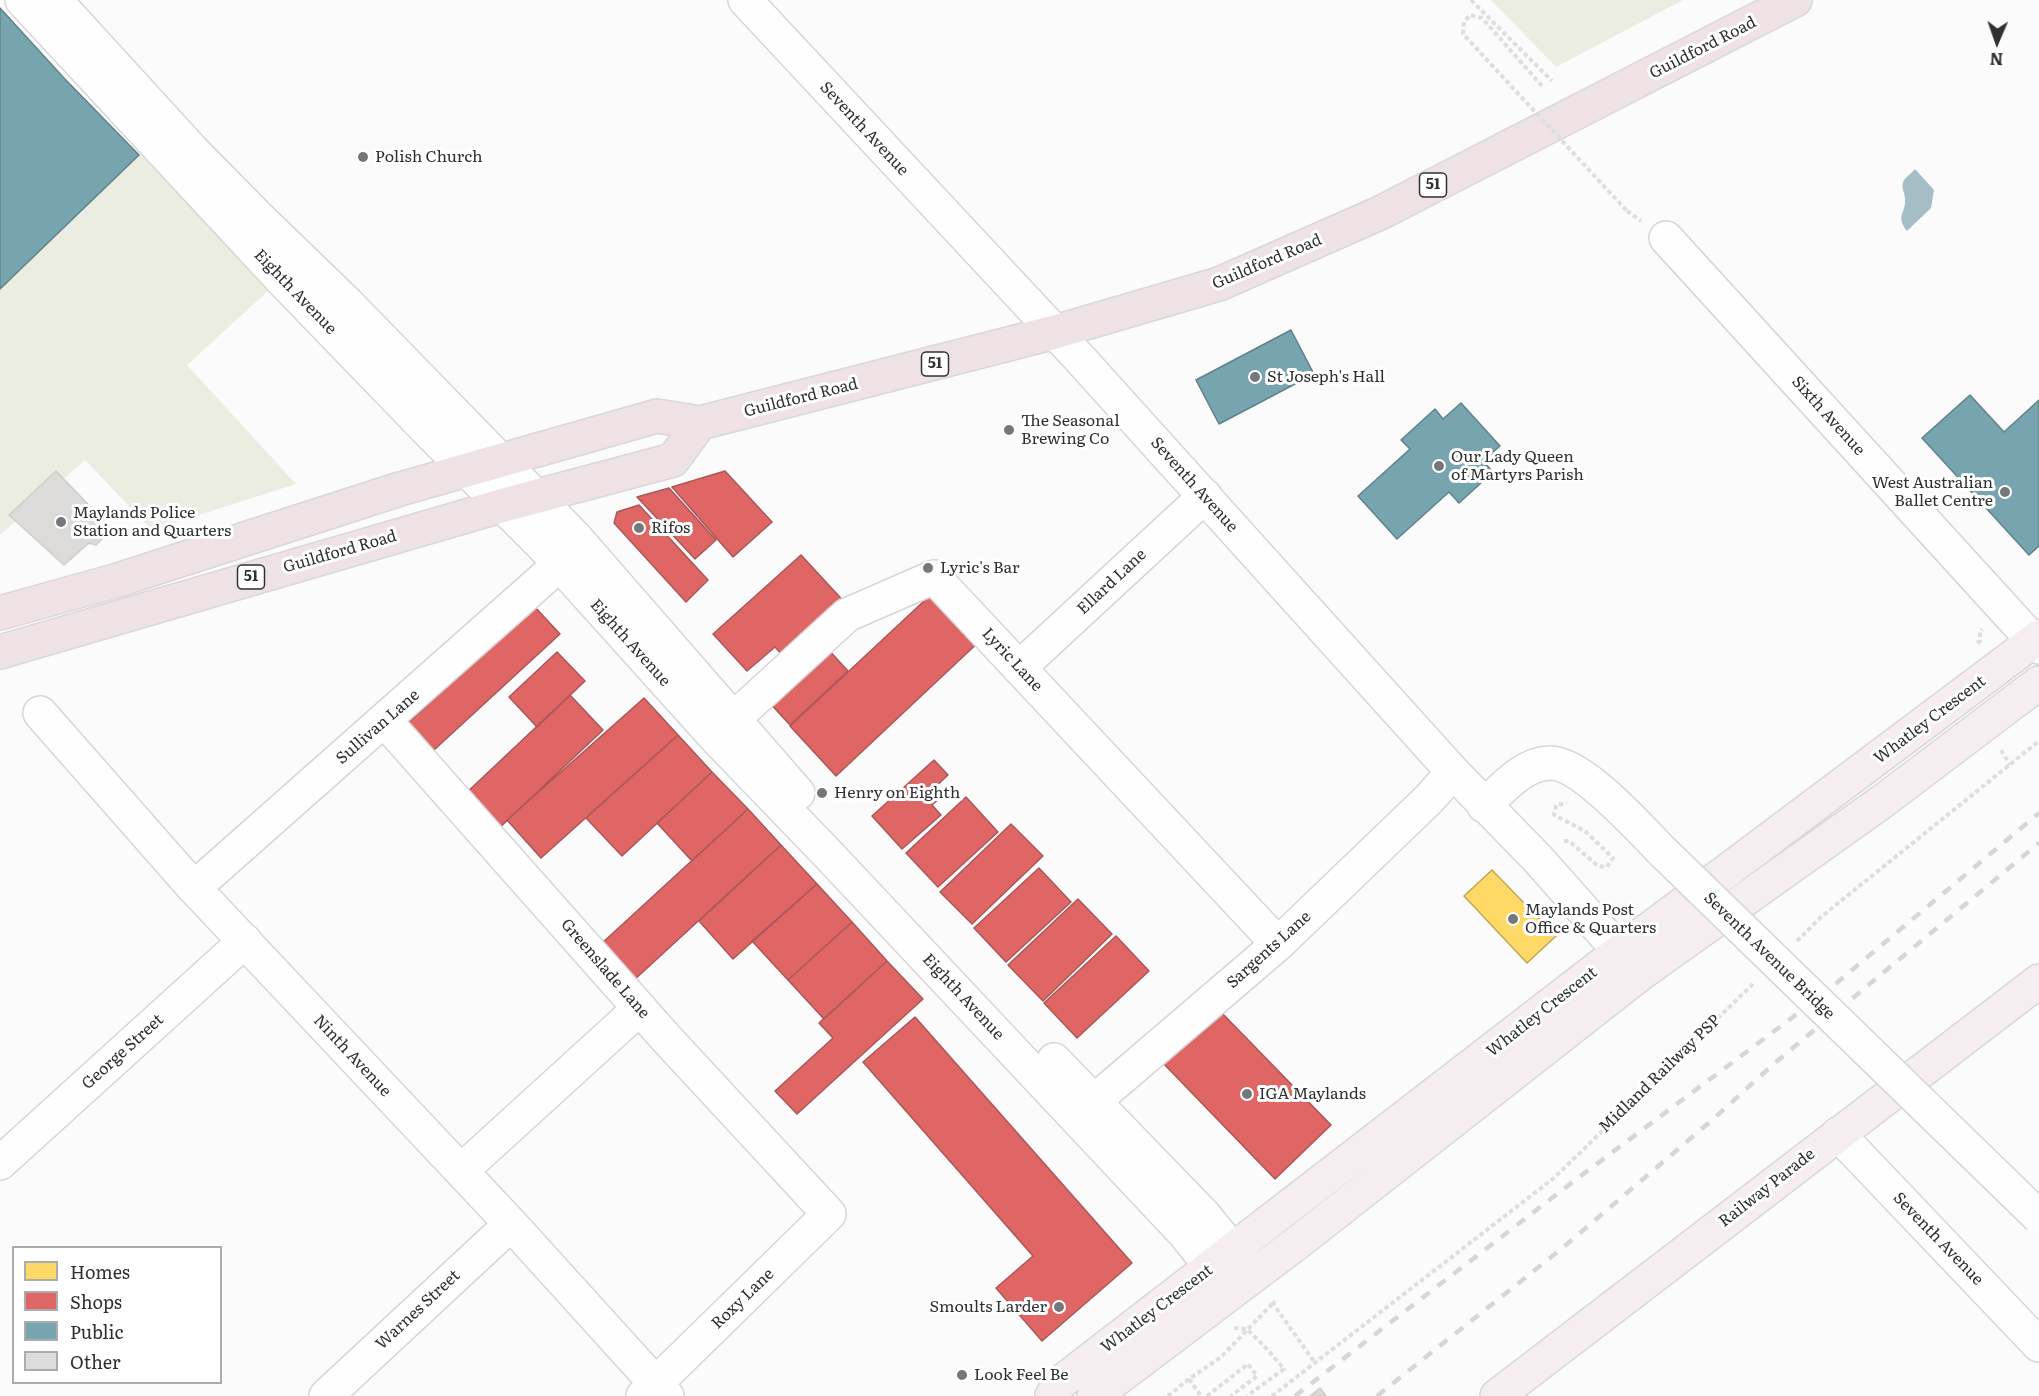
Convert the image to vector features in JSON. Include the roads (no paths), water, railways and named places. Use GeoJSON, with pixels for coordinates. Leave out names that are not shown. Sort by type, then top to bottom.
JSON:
{"type":"FeatureCollection","features":[{"type":"Feature","properties":{"kind":"highway","name":"Guildford Road"},"geometry":{"type":"LineString","coordinates":[[0,613],[118,580],[400,489],[657,416],[700,423],[1055,332],[1219,284],[1380,213],[1795,0]]}},
{"type":"Feature","properties":{"kind":"highway","name":"Guildford Road"},"geometry":{"type":"LineString","coordinates":[[0,652],[504,505],[673,460],[700,423]]}},
{"type":"Feature","properties":{"kind":"main road","name":"Whatley Crescent"},"geometry":{"type":"LineString","coordinates":[[1094,1396],[1243,1285],[1630,963],[2037,642]]}},
{"type":"Feature","properties":{"kind":"main road","name":"Whatley Crescent"},"geometry":{"type":"LineString","coordinates":[[1052,1396],[1060,1383],[1223,1258],[1630,963],[1883,801],[2039,683]]}},
{"type":"Feature","properties":{"kind":"main road","name":"Railway Parade"},"geometry":{"type":"LineString","coordinates":[[1497,1396],[2039,981]]}},
{"type":"Feature","properties":{"kind":"street","name":"Eighth Avenue"},"geometry":{"type":"LineString","coordinates":[[22,0],[289,287],[560,564],[839,839],[1085,1109],[1185,1233],[1223,1258],[1243,1285]]}},
{"type":"Feature","properties":{"kind":"street","name":"Eighth Avenue"},"geometry":{"type":"LineString","coordinates":[[56,0],[209,167],[347,303],[576,538],[724,728]]}},
{"type":"Feature","properties":{"kind":"street","name":"Seventh Avenue"},"geometry":{"type":"LineString","coordinates":[[745,0],[1055,332],[1453,772],[1537,858],[1630,963]]}},
{"type":"Feature","properties":{"kind":"street","name":"Sixth Avenue"},"geometry":{"type":"LineString","coordinates":[[1666,237],[2037,642]]}},
{"type":"Feature","properties":{"kind":"street","name":"Ellard Lane"},"geometry":{"type":"LineString","coordinates":[[1019,668],[1205,496]]}},
{"type":"Feature","properties":{"kind":"street","name":"Sullivan Lane"},"geometry":{"type":"LineString","coordinates":[[194,888],[560,564]]}},
{"type":"Feature","properties":{"kind":"street","name":"Lyric Lane"},"geometry":{"type":"LineString","coordinates":[[724,728],[847,615],[934,577],[1278,944]]}},
{"type":"Feature","properties":{"kind":"street","name":"Ninth Avenue"},"geometry":{"type":"LineString","coordinates":[[40,713],[194,888],[511,1224],[656,1392]]}},
{"type":"Feature","properties":{"kind":"street","name":"Greenslade Lane"},"geometry":{"type":"LineString","coordinates":[[385,721],[640,1008],[830,1214]]}},
{"type":"Feature","properties":{"kind":"street","name":"Seventh Avenue Bridge"},"geometry":{"type":"LineString","coordinates":[[1484,806],[1522,772],[1550,763],[1566,766],[1595,786],[2039,1217]]}},
{"type":"Feature","properties":{"kind":"street","name":"Sargents Lane"},"geometry":{"type":"LineString","coordinates":[[1085,1109],[1278,944],[1429,799],[1453,772]]}},
{"type":"Feature","properties":{"kind":"street","name":"George Street"},"geometry":{"type":"LineString","coordinates":[[0,1163],[245,941]]}},
{"type":"Feature","properties":{"kind":"street"},"geometry":{"type":"LineString","coordinates":[[461,1171],[640,1008]]}},
{"type":"Feature","properties":{"kind":"street","name":"Seventh Avenue"},"geometry":{"type":"LineString","coordinates":[[1838,1134],[2039,1345]]}},
{"type":"Feature","properties":{"kind":"street","name":"Roxy Lane"},"geometry":{"type":"LineString","coordinates":[[656,1392],[830,1214]]}},
{"type":"Feature","properties":{"kind":"street","name":"Warnes Street"},"geometry":{"type":"LineString","coordinates":[[326,1396],[511,1224]]}},
{"type":"Feature","properties":{"kind":"water"},"geometry":{"type":"Polygon","coordinates":[[[1915,169],[1934,190],[1931,208],[1907,231],[1901,218],[1905,204],[1902,185],[1915,169]]]}},
{"type":"Feature","properties":{"kind":"railway"},"geometry":{"type":"LineString","coordinates":[[1295,1396],[1574,1181],[1821,996],[2039,813]]}},
{"type":"Feature","properties":{"kind":"railway"},"geometry":{"type":"LineString","coordinates":[[1377,1396],[1560,1250],[1776,1062],[2039,843]]}},
{"type":"Feature","properties":{"kind":"place","name":"Polish Church"},"geometry":{"type":"Point","coordinates":[363,157]}},
{"type":"Feature","properties":{"kind":"place","name":"St Joseph's Hall"},"geometry":{"type":"Point","coordinates":[1255,377]}},
{"type":"Feature","properties":{"kind":"place","name":"The Seasonal Brewing Co"},"geometry":{"type":"Point","coordinates":[1009,430]}},
{"type":"Feature","properties":{"kind":"place","name":"Our Lady Queen of Martyrs Parish"},"geometry":{"type":"Point","coordinates":[1439,466]}},
{"type":"Feature","properties":{"kind":"place","name":"West Australian Ballet Centre"},"geometry":{"type":"Point","coordinates":[2005,492]}},
{"type":"Feature","properties":{"kind":"place","name":"Maylands Police Station and Quarters"},"geometry":{"type":"Point","coordinates":[61,522]}},
{"type":"Feature","properties":{"kind":"place","name":"Rifos"},"geometry":{"type":"Point","coordinates":[639,528]}},
{"type":"Feature","properties":{"kind":"place","name":"Lyric's Bar"},"geometry":{"type":"Point","coordinates":[928,568]}},
{"type":"Feature","properties":{"kind":"place","name":"Henry on Eighth"},"geometry":{"type":"Point","coordinates":[822,793]}},
{"type":"Feature","properties":{"kind":"place","name":"Maylands Post Office & Quarters"},"geometry":{"type":"Point","coordinates":[1513,919]}},
{"type":"Feature","properties":{"kind":"place","name":"IGA Maylands"},"geometry":{"type":"Point","coordinates":[1247,1094]}},
{"type":"Feature","properties":{"kind":"place","name":"Smoults Larder"},"geometry":{"type":"Point","coordinates":[1059,1307]}},
{"type":"Feature","properties":{"kind":"place","name":"Look Feel Be"},"geometry":{"type":"Point","coordinates":[962,1375]}}]}
